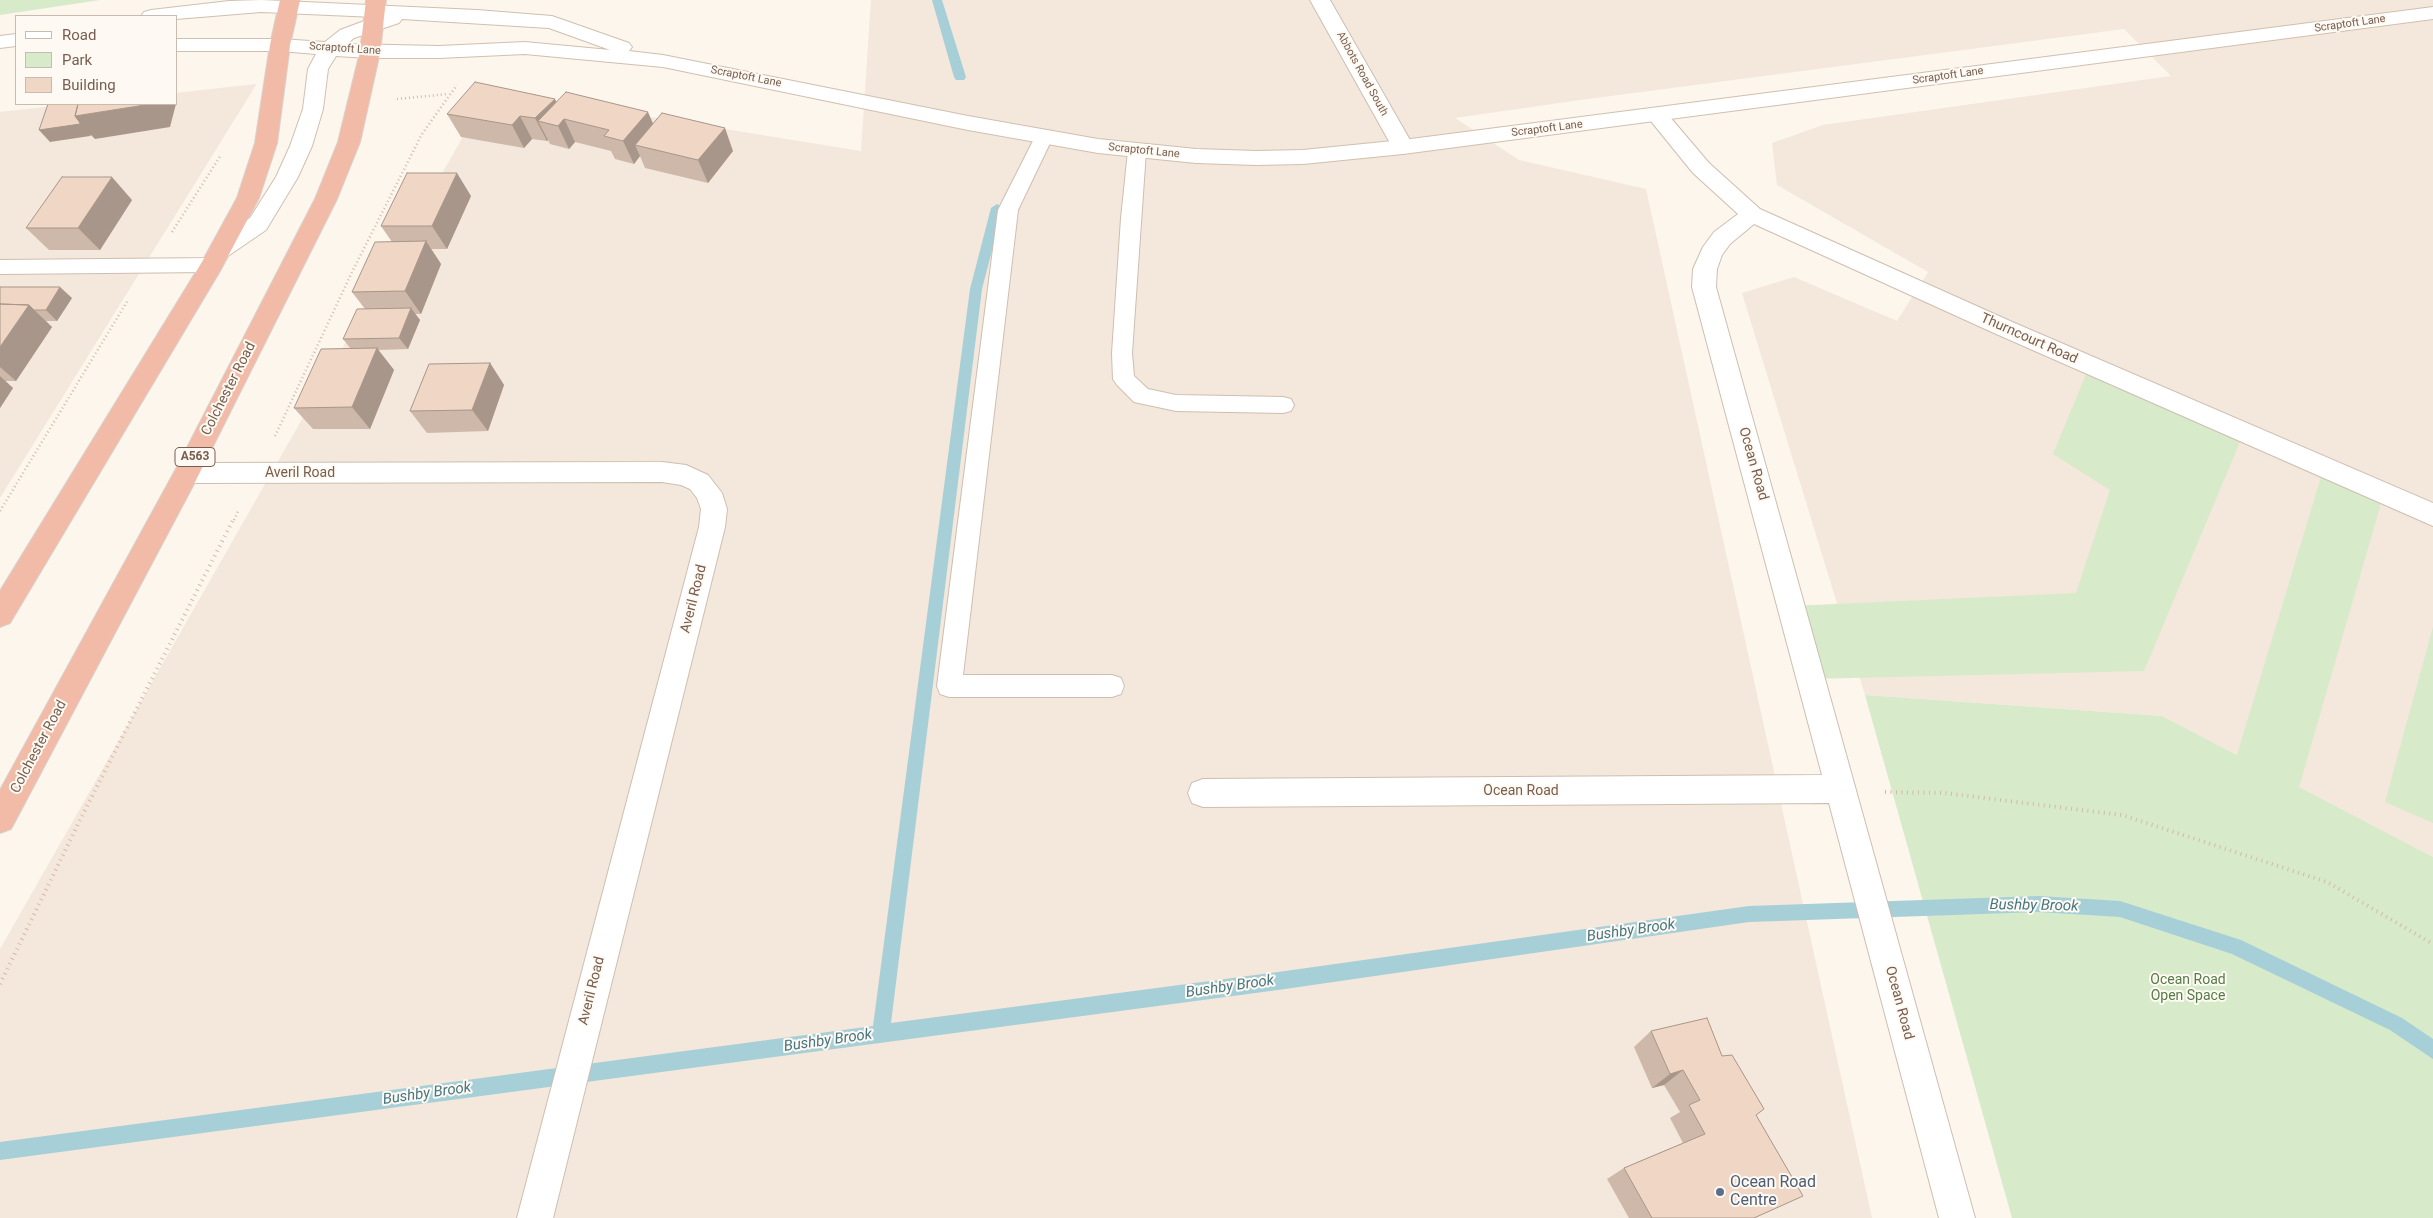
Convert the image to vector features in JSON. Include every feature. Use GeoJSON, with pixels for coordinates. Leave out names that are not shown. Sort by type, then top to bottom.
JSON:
{"type":"FeatureCollection","features":[{"type":"Feature","properties":{"kind":"highway","name":"A563"},"geometry":{"type":"LineString","coordinates":[[370,52],[374,12]]}},
{"type":"Feature","properties":{"kind":"highway"},"geometry":{"type":"LineString","coordinates":[[0,615],[216,257],[248,198],[266,142],[294,17]]}},
{"type":"Feature","properties":{"kind":"highway","name":"Colchester Road"},"geometry":{"type":"LineString","coordinates":[[0,819],[186,473],[326,199],[349,142],[370,52]]}},
{"type":"Feature","properties":{"kind":"street","name":"Abbots Road South"},"geometry":{"type":"LineString","coordinates":[[1320,0],[1403,147]]}},
{"type":"Feature","properties":{"kind":"street"},"geometry":{"type":"LineString","coordinates":[[161,15],[229,7],[294,17],[328,49],[348,62],[364,83]]}},
{"type":"Feature","properties":{"kind":"street","name":"Scraptoft Lane"},"geometry":{"type":"LineString","coordinates":[[374,12],[437,14],[552,22],[663,61]]}},
{"type":"Feature","properties":{"kind":"street"},"geometry":{"type":"LineString","coordinates":[[216,257],[258,224],[287,177],[306,131],[313,109],[318,69],[328,49],[374,12]]}},
{"type":"Feature","properties":{"kind":"street"},"geometry":{"type":"LineString","coordinates":[[178,18],[340,17],[374,12],[525,48]]}},
{"type":"Feature","properties":{"kind":"street","name":"Scraptoft Lane"},"geometry":{"type":"LineString","coordinates":[[328,49],[370,52],[439,52],[525,48],[663,61],[1044,137],[1137,151],[1256,158],[1303,157],[1403,147],[2433,13]]}},
{"type":"Feature","properties":{"kind":"street"},"geometry":{"type":"LineString","coordinates":[[178,45],[224,45],[294,17]]}},
{"type":"Feature","properties":{"kind":"street"},"geometry":{"type":"LineString","coordinates":[[0,42],[15,40]]}},
{"type":"Feature","properties":{"kind":"street"},"geometry":{"type":"LineString","coordinates":[[0,48],[15,48]]}},
{"type":"Feature","properties":{"kind":"street","name":"Thurncourt Road"},"geometry":{"type":"LineString","coordinates":[[1657,115],[1701,168],[1752,214],[2011,331],[2433,515]]}},
{"type":"Feature","properties":{"kind":"street","name":"Ocean Road"},"geometry":{"type":"LineString","coordinates":[[1752,214],[1722,238],[1711,252],[1705,269],[1704,287],[1957,1218]]}},
{"type":"Feature","properties":{"kind":"street","name":"Averil Road"},"geometry":{"type":"LineString","coordinates":[[186,473],[662,472],[686,475],[699,482],[710,493],[714,509],[712,527],[535,1218]]}},
{"type":"Feature","properties":{"kind":"street","name":"Ocean Road"},"geometry":{"type":"LineString","coordinates":[[1203,793],[1840,788]]}},
{"type":"Feature","properties":{"kind":"lane"},"geometry":{"type":"LineString","coordinates":[[1044,137],[1008,210],[948,686],[1112,686]]}},
{"type":"Feature","properties":{"kind":"lane"},"geometry":{"type":"LineString","coordinates":[[1137,151],[1122,353],[1124,379],[1142,396],[1176,403],[1283,405]]}},
{"type":"Feature","properties":{"kind":"lane"},"geometry":{"type":"LineString","coordinates":[[0,267],[149,266],[216,257]]}},
{"type":"Feature","properties":{"kind":"path"},"geometry":{"type":"LineString","coordinates":[[0,984],[83,814],[257,473],[352,272],[422,134],[460,81]]}},
{"type":"Feature","properties":{"kind":"path"},"geometry":{"type":"LineString","coordinates":[[391,100],[449,94]]}},
{"type":"Feature","properties":{"kind":"path"},"geometry":{"type":"LineString","coordinates":[[0,511],[149,266],[223,152]]}},
{"type":"Feature","properties":{"kind":"path"},"geometry":{"type":"LineString","coordinates":[[1840,788],[1895,793],[1944,792],[2122,815],[2327,882],[2433,944]]}},
{"type":"Feature","properties":{"kind":"shaded area"},"geometry":{"type":"Polygon","coordinates":[[[871,0],[2433,0],[2433,857],[2162,716],[1865,695],[1742,293],[1794,277],[1897,321],[1928,272],[1777,185],[1772,143],[1823,125],[2171,76],[2124,29],[1455,118],[1519,160],[1646,189],[1872,1218],[0,1218],[0,949],[489,91],[861,151],[871,0]]]}},
{"type":"Feature","properties":{"kind":"shaded area"},"geometry":{"type":"Polygon","coordinates":[[[256,84],[0,498],[0,112],[65,105],[178,105],[178,93],[256,84]]]}},
{"type":"Feature","properties":{"kind":"green space"},"geometry":{"type":"Polygon","coordinates":[[[0,0],[100,0],[0,15],[0,0]]]}},
{"type":"Feature","properties":{"kind":"green space"},"geometry":{"type":"Polygon","coordinates":[[[2090,365],[2244,432],[2144,671],[1811,679],[1791,606],[2076,593],[2110,490],[2053,454],[2090,365]]]}},
{"type":"Feature","properties":{"kind":"green space","name":"Ocean Road Open Space"},"geometry":{"type":"Polygon","coordinates":[[[2324,467],[2384,493],[2299,787],[2433,857],[2433,1218],[2012,1218],[1865,695],[2162,716],[2237,755],[2324,467]]]}},
{"type":"Feature","properties":{"kind":"green space"},"geometry":{"type":"Polygon","coordinates":[[[2433,627],[2433,823],[2385,802],[2433,627]]]}},
{"type":"Feature","properties":{"kind":"building"},"geometry":{"type":"Polygon","coordinates":[[[475,82],[555,99],[535,118],[520,116],[512,125],[447,114],[475,82]]]}},
{"type":"Feature","properties":{"kind":"building"},"geometry":{"type":"Polygon","coordinates":[[[566,92],[648,112],[623,141],[604,136],[609,130],[564,119],[558,126],[538,121],[566,92]]]}},
{"type":"Feature","properties":{"kind":"building"},"geometry":{"type":"Polygon","coordinates":[[[48,105],[78,105],[75,116],[80,124],[39,130],[48,105]]]}},
{"type":"Feature","properties":{"kind":"building"},"geometry":{"type":"Polygon","coordinates":[[[78,105],[145,105],[75,116],[78,105]]]}},
{"type":"Feature","properties":{"kind":"building"},"geometry":{"type":"Polygon","coordinates":[[[662,113],[725,128],[698,160],[635,145],[662,113]]]}},
{"type":"Feature","properties":{"kind":"building"},"geometry":{"type":"Polygon","coordinates":[[[407,173],[457,173],[432,226],[381,226],[407,173]]]}},
{"type":"Feature","properties":{"kind":"building"},"geometry":{"type":"Polygon","coordinates":[[[62,177],[112,177],[78,228],[26,228],[62,177]]]}},
{"type":"Feature","properties":{"kind":"building"},"geometry":{"type":"Polygon","coordinates":[[[426,241],[405,291],[352,292],[375,242],[426,241]]]}},
{"type":"Feature","properties":{"kind":"building"},"geometry":{"type":"Polygon","coordinates":[[[0,287],[60,287],[46,310],[34,310],[29,305],[0,304],[0,287]]]}},
{"type":"Feature","properties":{"kind":"building"},"geometry":{"type":"Polygon","coordinates":[[[0,304],[29,305],[0,347],[0,304]]]}},
{"type":"Feature","properties":{"kind":"building"},"geometry":{"type":"Polygon","coordinates":[[[411,308],[399,338],[343,339],[357,309],[411,308]]]}},
{"type":"Feature","properties":{"kind":"building"},"geometry":{"type":"Polygon","coordinates":[[[377,348],[352,407],[294,408],[321,349],[377,348]]]}},
{"type":"Feature","properties":{"kind":"building"},"geometry":{"type":"Polygon","coordinates":[[[490,363],[472,410],[410,411],[429,364],[490,363]]]}},
{"type":"Feature","properties":{"kind":"building"},"geometry":{"type":"Polygon","coordinates":[[[1707,1018],[1722,1056],[1732,1055],[1764,1109],[1756,1115],[1803,1196],[1754,1218],[1652,1218],[1624,1168],[1705,1134],[1689,1105],[1700,1100],[1683,1070],[1670,1074],[1651,1031],[1707,1018]]]}},
{"type":"Feature","properties":{"kind":"waterway"},"geometry":{"type":"LineString","coordinates":[[937,0],[960,77]]}},
{"type":"Feature","properties":{"kind":"waterway"},"geometry":{"type":"LineString","coordinates":[[881,1034],[976,289],[997,208]]}},
{"type":"Feature","properties":{"kind":"waterway","name":"Bushby Brook"},"geometry":{"type":"LineString","coordinates":[[881,1034],[1278,981],[1749,914],[2039,904],[2120,909],[2235,946],[2396,1024],[2433,1050]]}},
{"type":"Feature","properties":{"kind":"waterway","name":"Bushby Brook"},"geometry":{"type":"LineString","coordinates":[[0,1151],[881,1034]]}},
{"type":"Feature","properties":{"kind":"place","name":"Ocean Road Centre"},"geometry":{"type":"Point","coordinates":[1720,1192]}}]}
